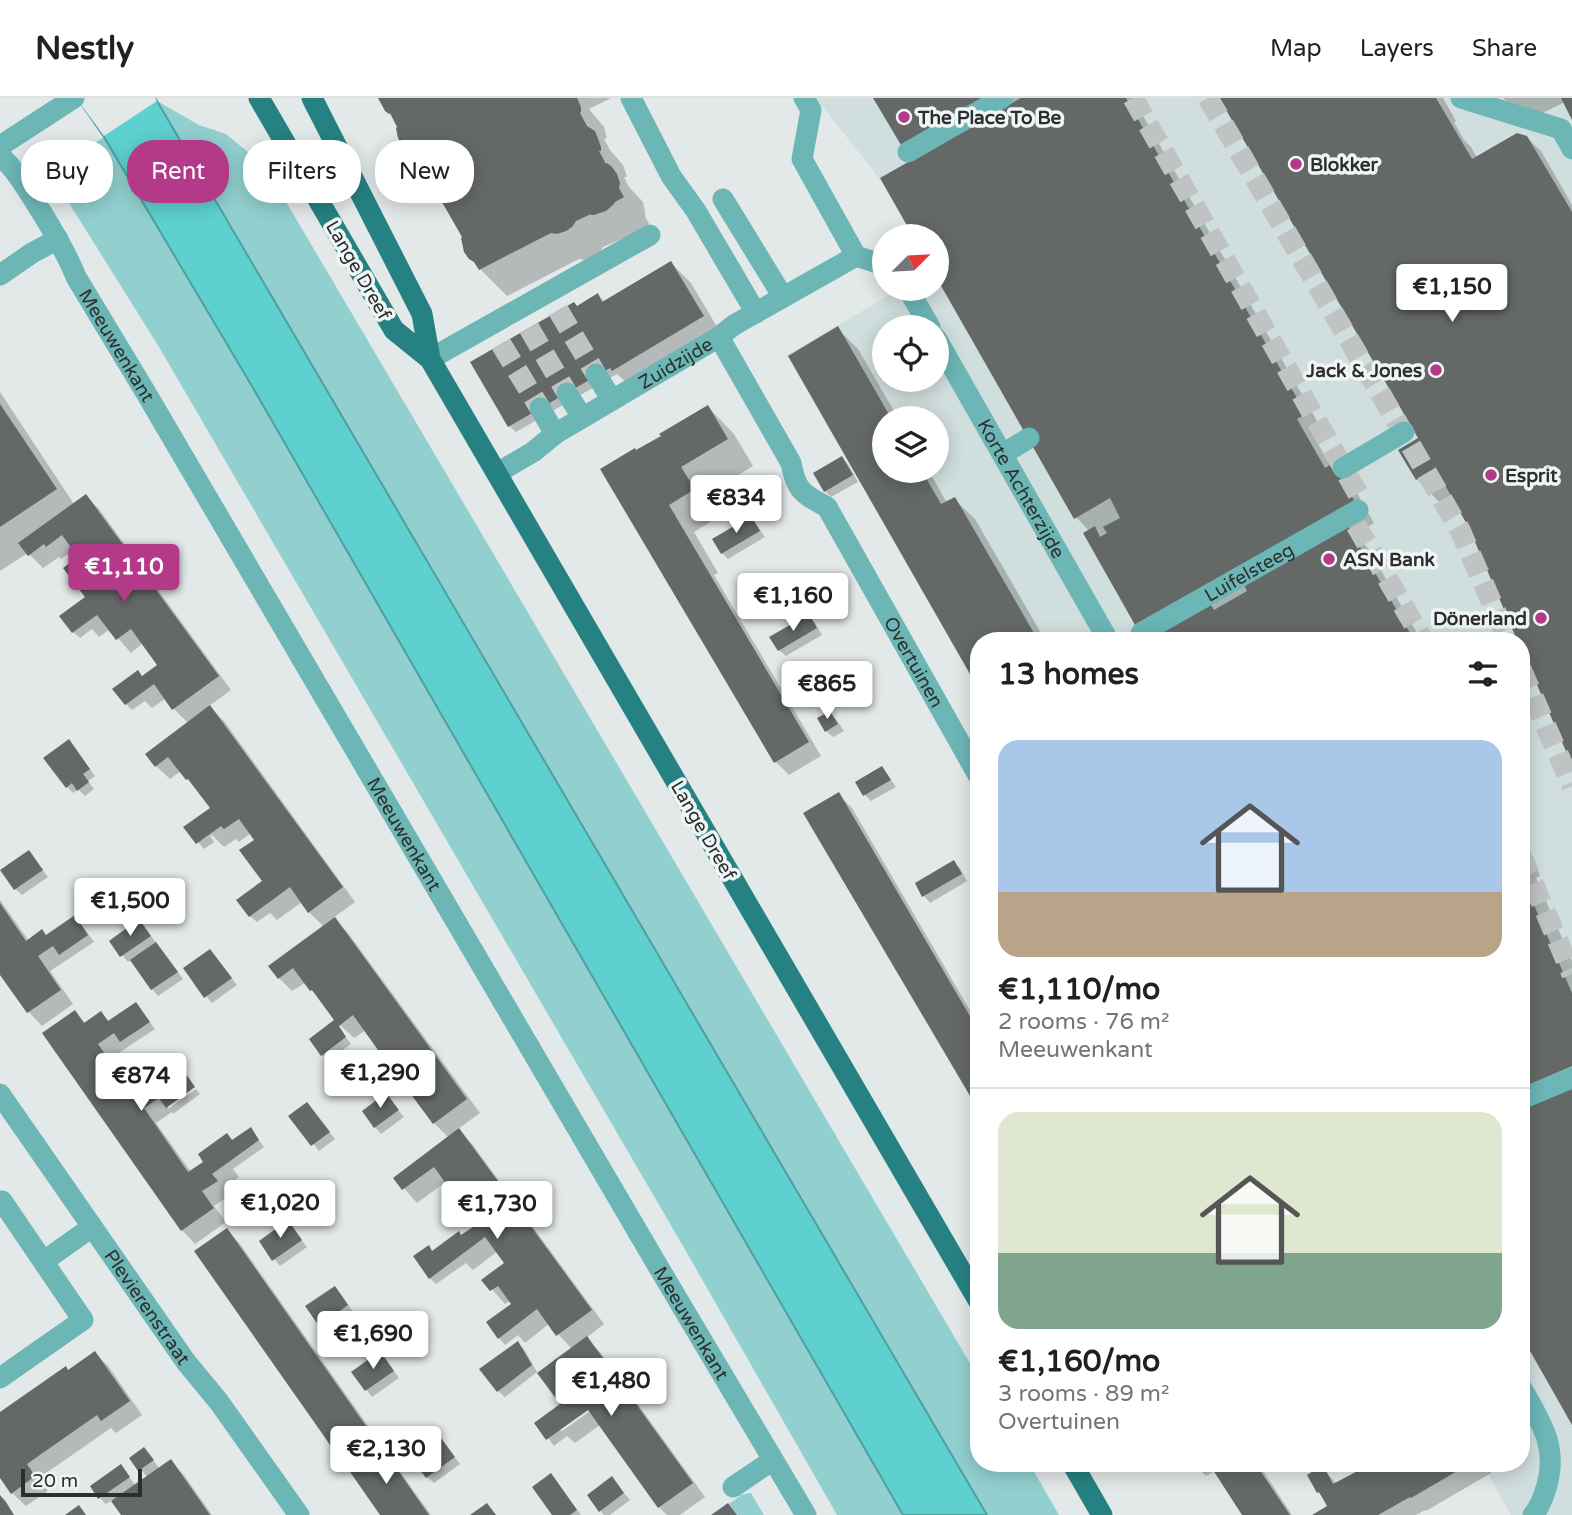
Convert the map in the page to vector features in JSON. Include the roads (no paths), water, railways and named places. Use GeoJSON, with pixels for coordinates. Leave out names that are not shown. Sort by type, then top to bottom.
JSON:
{"type":"FeatureCollection","features":[{"type":"Feature","properties":{"kind":"main road","name":"Lange Dreef"},"geometry":{"type":"LineString","coordinates":[[259,98],[394,330],[430,359]]}},
{"type":"Feature","properties":{"kind":"main road","name":"Lange Dreef"},"geometry":{"type":"LineString","coordinates":[[312,98],[422,314],[430,359],[970,1286]]}},
{"type":"Feature","properties":{"kind":"main road"},"geometry":{"type":"LineString","coordinates":[[1077,1472],[1102,1515]]}},
{"type":"Feature","properties":{"kind":"street"},"geometry":{"type":"LineString","coordinates":[[0,146],[74,98]]}},
{"type":"Feature","properties":{"kind":"street"},"geometry":{"type":"LineString","coordinates":[[631,98],[670,174],[696,211],[756,313]]}},
{"type":"Feature","properties":{"kind":"street"},"geometry":{"type":"LineString","coordinates":[[804,98],[811,110],[802,159],[856,256],[872,261]]}},
{"type":"Feature","properties":{"kind":"street"},"geometry":{"type":"LineString","coordinates":[[908,152],[1002,98]]}},
{"type":"Feature","properties":{"kind":"street"},"geometry":{"type":"LineString","coordinates":[[1461,98],[1560,129],[1572,149]]}},
{"type":"Feature","properties":{"kind":"street","name":"Meeuwenkant"},"geometry":{"type":"LineString","coordinates":[[0,155],[22,179],[58,239],[76,277],[806,1515]]}},
{"type":"Feature","properties":{"kind":"street"},"geometry":{"type":"LineString","coordinates":[[723,199],[783,298]]}},
{"type":"Feature","properties":{"kind":"street"},"geometry":{"type":"LineString","coordinates":[[430,359],[496,335],[553,301],[650,235]]}},
{"type":"Feature","properties":{"kind":"street"},"geometry":{"type":"LineString","coordinates":[[0,275],[58,239]]}},
{"type":"Feature","properties":{"kind":"street","name":"Zuidzijde"},"geometry":{"type":"LineString","coordinates":[[497,473],[533,452],[582,417],[719,337],[734,325],[856,256]]}},
{"type":"Feature","properties":{"kind":"street","name":"Overtuinen"},"geometry":{"type":"LineString","coordinates":[[719,337],[791,463],[793,477],[803,494],[827,507],[970,761]]}},
{"type":"Feature","properties":{"kind":"street","name":"Korte Achterzijde"},"geometry":{"type":"LineString","coordinates":[[949,361],[1103,632]]}},
{"type":"Feature","properties":{"kind":"street"},"geometry":{"type":"LineString","coordinates":[[596,374],[612,400]]}},
{"type":"Feature","properties":{"kind":"street"},"geometry":{"type":"LineString","coordinates":[[567,393],[582,417]]}},
{"type":"Feature","properties":{"kind":"street"},"geometry":{"type":"LineString","coordinates":[[540,408],[555,434]]}},
{"type":"Feature","properties":{"kind":"street"},"geometry":{"type":"LineString","coordinates":[[1343,468],[1404,432]]}},
{"type":"Feature","properties":{"kind":"street"},"geometry":{"type":"LineString","coordinates":[[1003,454],[1029,438]]}},
{"type":"Feature","properties":{"kind":"street","name":"Luifelsteeg"},"geometry":{"type":"LineString","coordinates":[[1143,632],[1358,511]]}},
{"type":"Feature","properties":{"kind":"street"},"geometry":{"type":"LineString","coordinates":[[1530,1095],[1572,1078]]}},
{"type":"Feature","properties":{"kind":"street","name":"Plevierenstraat"},"geometry":{"type":"LineString","coordinates":[[0,1094],[186,1362],[219,1402],[299,1515]]}},
{"type":"Feature","properties":{"kind":"street"},"geometry":{"type":"LineString","coordinates":[[0,1202],[2,1201],[83,1320],[0,1378]]}},
{"type":"Feature","properties":{"kind":"street"},"geometry":{"type":"LineString","coordinates":[[44,1261],[92,1227]]}},
{"type":"Feature","properties":{"kind":"street"},"geometry":{"type":"LineString","coordinates":[[1530,1403],[1549,1443],[1551,1466],[1543,1499],[1533,1515]]}},
{"type":"Feature","properties":{"kind":"street"},"geometry":{"type":"LineString","coordinates":[[733,1487],[773,1460]]}},
{"type":"Feature","properties":{"kind":"tunnel"},"geometry":{"type":"LineString","coordinates":[[1133,98],[1361,499]]}},
{"type":"Feature","properties":{"kind":"tunnel"},"geometry":{"type":"LineString","coordinates":[[1208,98],[1460,530],[1505,632]]}},
{"type":"Feature","properties":{"kind":"tunnel"},"geometry":{"type":"LineString","coordinates":[[558,310],[596,374]]}},
{"type":"Feature","properties":{"kind":"tunnel"},"geometry":{"type":"LineString","coordinates":[[529,328],[567,393]]}},
{"type":"Feature","properties":{"kind":"tunnel"},"geometry":{"type":"LineString","coordinates":[[501,344],[540,408]]}},
{"type":"Feature","properties":{"kind":"tunnel"},"geometry":{"type":"LineString","coordinates":[[1356,525],[1418,632]]}},
{"type":"Feature","properties":{"kind":"tunnel"},"geometry":{"type":"LineString","coordinates":[[1530,690],[1572,786]]}},
{"type":"Feature","properties":{"kind":"tunnel"},"geometry":{"type":"LineString","coordinates":[[1530,876],[1572,974]]}},
{"type":"Feature","properties":{"kind":"place","name":"The Place To Be"},"geometry":{"type":"Point","coordinates":[904,117]}},
{"type":"Feature","properties":{"kind":"place","name":"Blokker"},"geometry":{"type":"Point","coordinates":[1296,164]}},
{"type":"Feature","properties":{"kind":"place","name":"Jack & Jones"},"geometry":{"type":"Point","coordinates":[1436,370]}},
{"type":"Feature","properties":{"kind":"place","name":"Esprit"},"geometry":{"type":"Point","coordinates":[1491,475]}},
{"type":"Feature","properties":{"kind":"place","name":"ASN Bank"},"geometry":{"type":"Point","coordinates":[1329,559]}},
{"type":"Feature","properties":{"kind":"place","name":"Dönerland"},"geometry":{"type":"Point","coordinates":[1541,618]}}]}
